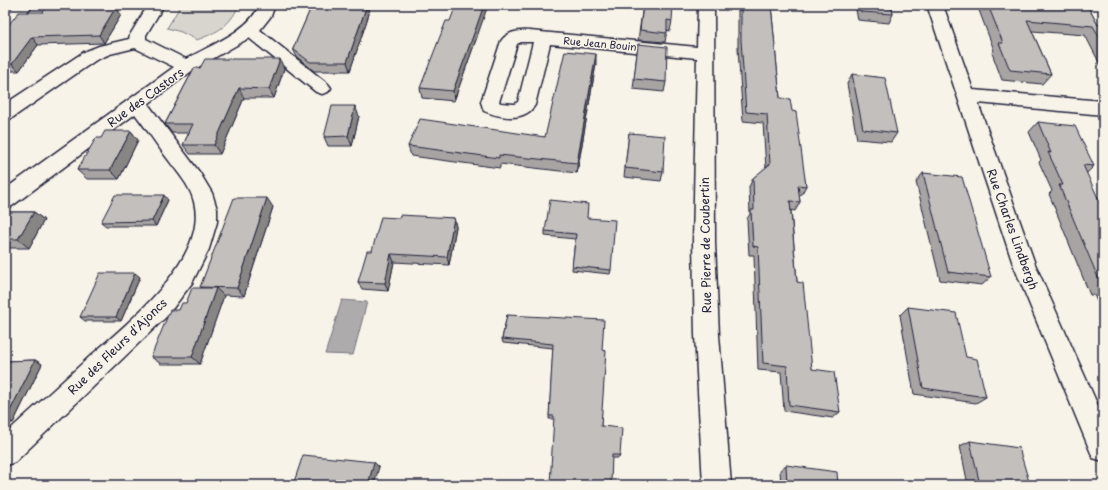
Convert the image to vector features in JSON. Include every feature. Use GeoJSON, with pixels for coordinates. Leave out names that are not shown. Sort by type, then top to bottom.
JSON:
{"type":"FeatureCollection","features":[{"type":"Feature","properties":{"kind":"street"},"geometry":{"type":"LineString","coordinates":[[5,23],[26,5]]}},
{"type":"Feature","properties":{"kind":"street"},"geometry":{"type":"LineString","coordinates":[[136,42],[138,35],[156,5]]}},
{"type":"Feature","properties":{"kind":"street","name":"Rue des Castors"},"geometry":{"type":"LineString","coordinates":[[10,190],[187,66],[250,30],[261,18],[267,5]]}},
{"type":"Feature","properties":{"kind":"street","name":"Rue Pierre de Coubertin"},"geometry":{"type":"LineString","coordinates":[[706,5],[704,243],[708,343],[717,485]]}},
{"type":"Feature","properties":{"kind":"street","name":"Rue Charles Lindbergh"},"geometry":{"type":"LineString","coordinates":[[935,5],[1024,264],[1103,448]]}},
{"type":"Feature","properties":{"kind":"street"},"geometry":{"type":"LineString","coordinates":[[250,30],[322,88]]}},
{"type":"Feature","properties":{"kind":"street","name":"Rue Jean Bouin"},"geometry":{"type":"LineString","coordinates":[[543,38],[705,53]]}},
{"type":"Feature","properties":{"kind":"street"},"geometry":{"type":"LineString","coordinates":[[5,113],[90,56],[105,50],[136,42],[187,66]]}},
{"type":"Feature","properties":{"kind":"street"},"geometry":{"type":"LineString","coordinates":[[966,96],[1103,108]]}},
{"type":"Feature","properties":{"kind":"street","name":"Rue des Fleurs d'Ajoncs"},"geometry":{"type":"LineString","coordinates":[[5,452],[158,309],[175,290],[202,238],[206,224],[206,210],[198,186],[137,102]]}},
{"type":"Feature","properties":{"kind":"shaded area"},"geometry":{"type":"Polygon","coordinates":[[[181,5],[239,5],[232,18],[227,23],[217,31],[197,40],[181,32],[167,28],[181,5]]]}},
{"type":"Feature","properties":{"kind":"shaded area"},"geometry":{"type":"Polygon","coordinates":[[[342,300],[367,302],[353,355],[325,354],[342,300]]]}},
{"type":"Feature","properties":{"kind":"building"},"geometry":{"type":"Polygon","coordinates":[[[49,5],[83,5],[81,8],[116,7],[99,35],[32,37],[12,64],[5,64],[5,29],[19,12],[43,12],[49,5]]]}},
{"type":"Feature","properties":{"kind":"building"},"geometry":{"type":"Polygon","coordinates":[[[312,5],[367,5],[347,62],[310,62],[293,49],[312,5]]]}},
{"type":"Feature","properties":{"kind":"building"},"geometry":{"type":"Polygon","coordinates":[[[456,5],[484,5],[453,91],[420,88],[446,21],[450,21],[456,5]]]}},
{"type":"Feature","properties":{"kind":"building"},"geometry":{"type":"Polygon","coordinates":[[[643,5],[673,5],[672,21],[667,20],[667,33],[640,30],[643,5]]]}},
{"type":"Feature","properties":{"kind":"building"},"geometry":{"type":"Polygon","coordinates":[[[741,5],[771,5],[780,98],[790,99],[792,111],[796,112],[806,186],[798,185],[800,202],[790,201],[797,282],[803,283],[812,369],[834,372],[840,412],[789,405],[787,366],[763,363],[758,247],[753,246],[751,210],[754,210],[753,178],[770,164],[767,114],[746,112],[741,40],[741,5]]]}},
{"type":"Feature","properties":{"kind":"building"},"geometry":{"type":"Polygon","coordinates":[[[860,5],[891,5],[893,14],[861,12],[860,5]]]}},
{"type":"Feature","properties":{"kind":"building"},"geometry":{"type":"Polygon","coordinates":[[[988,5],[1087,5],[1098,25],[1103,25],[1103,43],[1093,26],[1027,20],[1051,74],[1010,70],[999,43],[1003,43],[988,5]]]}},
{"type":"Feature","properties":{"kind":"building"},"geometry":{"type":"Polygon","coordinates":[[[638,44],[667,47],[666,82],[634,79],[638,44]]]}},
{"type":"Feature","properties":{"kind":"building"},"geometry":{"type":"Polygon","coordinates":[[[565,51],[596,54],[577,163],[499,155],[499,158],[408,146],[420,119],[545,137],[565,51]]]}},
{"type":"Feature","properties":{"kind":"building"},"geometry":{"type":"Polygon","coordinates":[[[205,59],[280,59],[269,89],[239,88],[214,145],[183,145],[193,124],[165,124],[194,68],[200,68],[205,59]]]}},
{"type":"Feature","properties":{"kind":"building"},"geometry":{"type":"Polygon","coordinates":[[[852,74],[885,78],[897,133],[863,129],[852,74]]]}},
{"type":"Feature","properties":{"kind":"building"},"geometry":{"type":"Polygon","coordinates":[[[332,106],[355,106],[348,136],[324,137],[332,106]]]}},
{"type":"Feature","properties":{"kind":"building"},"geometry":{"type":"Polygon","coordinates":[[[1038,122],[1075,126],[1094,166],[1083,165],[1103,209],[1103,287],[1059,185],[1063,185],[1048,152],[1051,153],[1038,122]]]}},
{"type":"Feature","properties":{"kind":"building"},"geometry":{"type":"Polygon","coordinates":[[[105,131],[131,131],[110,170],[77,170],[96,138],[101,138],[105,131]]]}},
{"type":"Feature","properties":{"kind":"building"},"geometry":{"type":"Polygon","coordinates":[[[629,133],[665,136],[663,172],[625,168],[629,133]]]}},
{"type":"Feature","properties":{"kind":"building"},"geometry":{"type":"Polygon","coordinates":[[[923,173],[962,177],[991,277],[948,272],[923,173]]]}},
{"type":"Feature","properties":{"kind":"building"},"geometry":{"type":"Polygon","coordinates":[[[115,195],[164,195],[152,221],[101,222],[115,195]]]}},
{"type":"Feature","properties":{"kind":"building"},"geometry":{"type":"Polygon","coordinates":[[[234,198],[267,198],[237,288],[200,287],[234,198]]]}},
{"type":"Feature","properties":{"kind":"building"},"geometry":{"type":"Polygon","coordinates":[[[550,200],[588,204],[587,218],[615,220],[611,270],[572,266],[576,234],[545,231],[550,200]]]}},
{"type":"Feature","properties":{"kind":"building"},"geometry":{"type":"Polygon","coordinates":[[[5,212],[34,212],[18,239],[5,239],[5,212]]]}},
{"type":"Feature","properties":{"kind":"building"},"geometry":{"type":"Polygon","coordinates":[[[400,215],[454,218],[447,257],[391,254],[385,283],[358,282],[367,251],[372,251],[381,217],[399,218],[400,215]]]}},
{"type":"Feature","properties":{"kind":"building"},"geometry":{"type":"Polygon","coordinates":[[[100,273],[135,273],[116,317],[80,317],[100,273]]]}},
{"type":"Feature","properties":{"kind":"building"},"geometry":{"type":"Polygon","coordinates":[[[192,288],[216,288],[192,357],[151,357],[170,310],[179,310],[182,303],[186,303],[192,288]]]}},
{"type":"Feature","properties":{"kind":"building"},"geometry":{"type":"Polygon","coordinates":[[[908,307],[956,313],[966,357],[977,359],[986,397],[923,388],[908,307]]]}},
{"type":"Feature","properties":{"kind":"building"},"geometry":{"type":"Polygon","coordinates":[[[507,315],[604,320],[602,350],[606,351],[601,426],[622,428],[620,455],[612,455],[611,485],[550,485],[554,416],[549,416],[553,344],[502,339],[507,315]]]}},
{"type":"Feature","properties":{"kind":"building"},"geometry":{"type":"Polygon","coordinates":[[[35,360],[6,419],[5,419],[5,361],[35,360]]]}},
{"type":"Feature","properties":{"kind":"building"},"geometry":{"type":"Polygon","coordinates":[[[970,441],[1019,448],[1030,485],[980,485],[970,441]]]}},
{"type":"Feature","properties":{"kind":"building"},"geometry":{"type":"Polygon","coordinates":[[[303,455],[374,462],[368,485],[293,485],[303,455]]]}},
{"type":"Feature","properties":{"kind":"building"},"geometry":{"type":"Polygon","coordinates":[[[786,465],[837,472],[838,485],[787,485],[786,465]]]}}]}
